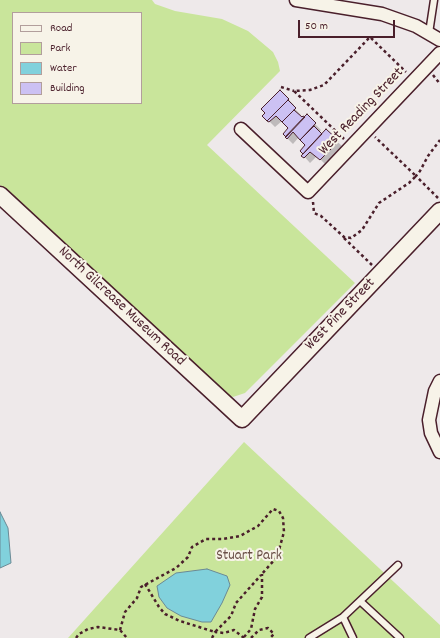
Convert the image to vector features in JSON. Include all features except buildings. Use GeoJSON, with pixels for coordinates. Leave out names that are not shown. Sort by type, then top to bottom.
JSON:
{"type":"FeatureCollection","features":[{"type":"Feature","properties":{"kind":"street"},"geometry":{"type":"LineString","coordinates":[[296,0],[324,2],[382,14],[401,20],[429,33],[440,40]]}},
{"type":"Feature","properties":{"kind":"street","name":"West Reading Street"},"geometry":{"type":"LineString","coordinates":[[308,192],[440,53]]}},
{"type":"Feature","properties":{"kind":"street"},"geometry":{"type":"LineString","coordinates":[[241,129],[308,192]]}},
{"type":"Feature","properties":{"kind":"street","name":"North Gilcrease Museum Road"},"geometry":{"type":"LineString","coordinates":[[0,195],[242,418]]}},
{"type":"Feature","properties":{"kind":"street","name":"West Pine Street"},"geometry":{"type":"LineString","coordinates":[[242,418],[440,211]]}},
{"type":"Feature","properties":{"kind":"street"},"geometry":{"type":"LineString","coordinates":[[440,381],[435,391],[429,420],[431,433],[440,452]]}},
{"type":"Feature","properties":{"kind":"lane"},"geometry":{"type":"LineString","coordinates":[[429,33],[434,0]]}},
{"type":"Feature","properties":{"kind":"lane"},"geometry":{"type":"LineString","coordinates":[[309,638],[343,617],[398,565]]}},
{"type":"Feature","properties":{"kind":"lane"},"geometry":{"type":"LineString","coordinates":[[360,601],[400,638]]}},
{"type":"Feature","properties":{"kind":"lane"},"geometry":{"type":"LineString","coordinates":[[343,617],[353,638]]}},
{"type":"Feature","properties":{"kind":"path"},"geometry":{"type":"LineString","coordinates":[[281,87],[294,91],[310,90],[324,85],[370,37],[415,80]]}},
{"type":"Feature","properties":{"kind":"path"},"geometry":{"type":"LineString","coordinates":[[294,91],[352,146]]}},
{"type":"Feature","properties":{"kind":"path"},"geometry":{"type":"LineString","coordinates":[[367,130],[440,200]]}},
{"type":"Feature","properties":{"kind":"path"},"geometry":{"type":"LineString","coordinates":[[344,237],[351,238],[362,230],[379,203],[409,183],[416,176],[440,140]]}},
{"type":"Feature","properties":{"kind":"path"},"geometry":{"type":"LineString","coordinates":[[308,192],[314,203],[314,213],[321,216],[380,273]]}},
{"type":"Feature","properties":{"kind":"path"},"geometry":{"type":"LineString","coordinates":[[120,630],[125,612],[137,598],[141,587],[176,568],[188,557],[192,547],[206,539],[223,539],[240,536],[258,526],[273,509],[279,511],[283,518],[284,532],[277,557],[236,603],[231,616],[215,632],[212,638]]}},
{"type":"Feature","properties":{"kind":"path"},"geometry":{"type":"LineString","coordinates":[[145,584],[165,614],[180,621],[215,632],[224,633],[234,630],[244,637],[250,629],[255,609],[262,597],[261,575]]}},
{"type":"Feature","properties":{"kind":"path"},"geometry":{"type":"LineString","coordinates":[[76,638],[79,634],[88,629],[98,627],[120,630],[127,638]]}},
{"type":"Feature","properties":{"kind":"path"},"geometry":{"type":"LineString","coordinates":[[251,638],[259,630],[268,628],[274,634],[270,638]]}},
{"type":"Feature","properties":{"kind":"green space"},"geometry":{"type":"Polygon","coordinates":[[[0,0],[152,0],[155,4],[175,11],[222,19],[248,31],[273,52],[278,62],[280,71],[207,145],[355,283],[245,393],[233,397],[220,392],[0,185],[0,0]]]}},
{"type":"Feature","properties":{"kind":"green space","name":"Stuart Park"},"geometry":{"type":"Polygon","coordinates":[[[244,442],[440,625],[440,638],[68,638],[244,442]]]}},
{"type":"Feature","properties":{"kind":"water"},"geometry":{"type":"Polygon","coordinates":[[[0,512],[8,528],[11,563],[0,568],[0,512]]]}},
{"type":"Feature","properties":{"kind":"water"},"geometry":{"type":"Polygon","coordinates":[[[207,569],[227,576],[230,585],[211,622],[202,622],[181,616],[167,608],[159,597],[157,586],[176,573],[207,569]]]}}]}
